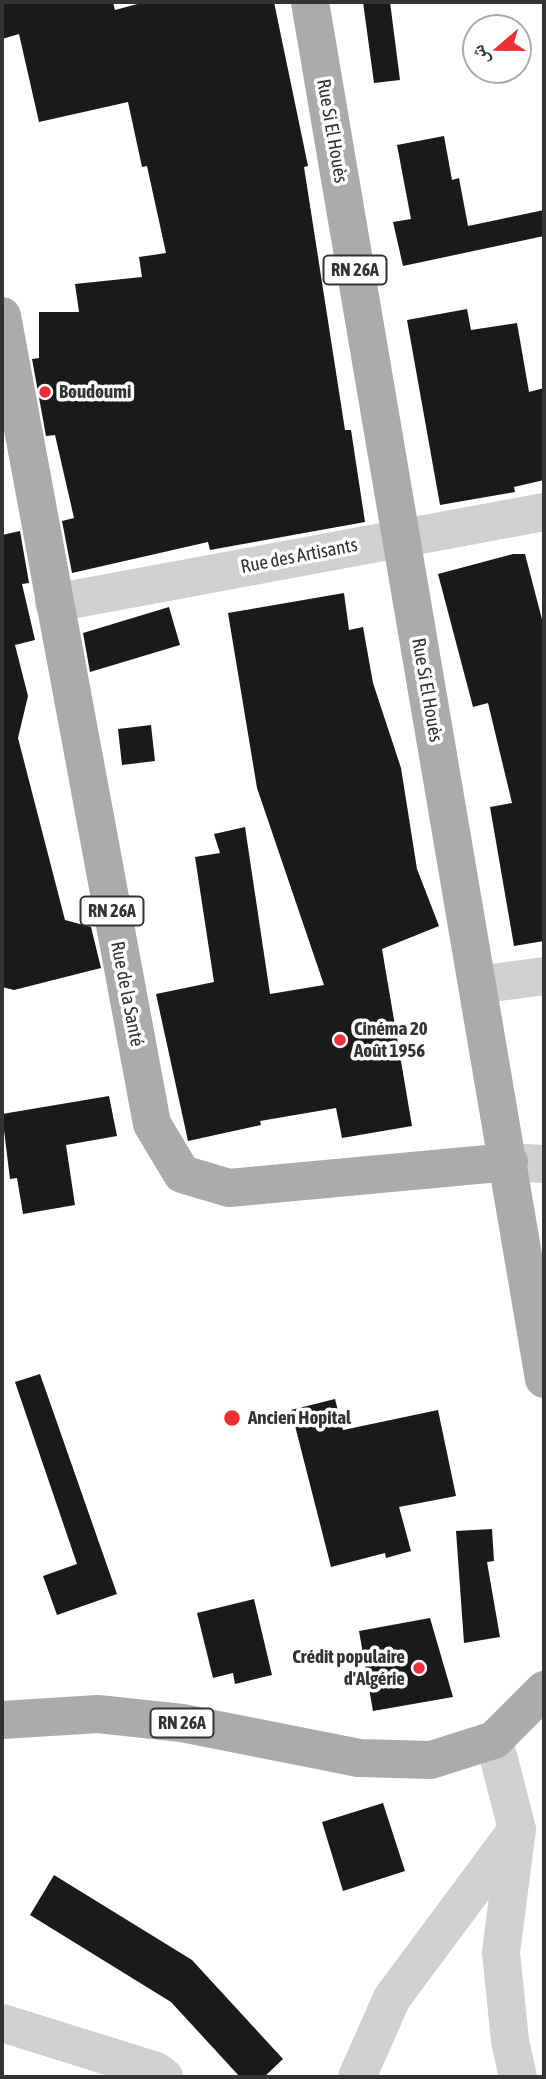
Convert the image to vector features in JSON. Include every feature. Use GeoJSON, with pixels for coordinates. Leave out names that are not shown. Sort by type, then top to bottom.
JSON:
{"type":"FeatureCollection","features":[{"type":"Feature","properties":{"kind":"main road","name":"Rue Si El Houès"},"geometry":{"type":"LineString","coordinates":[[310,2],[477,985],[527,1163],[544,1379]]}},
{"type":"Feature","properties":{"kind":"main road","name":"Rue de la Santé"},"geometry":{"type":"LineString","coordinates":[[2,316],[152,1124],[182,1174],[229,1188],[527,1163]]}},
{"type":"Feature","properties":{"kind":"main road","name":"RN 26A"},"geometry":{"type":"LineString","coordinates":[[2,1720],[98,1714],[170,1721],[359,1758],[431,1760],[494,1740],[544,1690]]}},
{"type":"Feature","properties":{"kind":"street","name":"Rue des Artisants"},"geometry":{"type":"LineString","coordinates":[[54,603],[544,512]]}},
{"type":"Feature","properties":{"kind":"street"},"geometry":{"type":"LineString","coordinates":[[477,985],[544,976]]}},
{"type":"Feature","properties":{"kind":"street"},"geometry":{"type":"LineString","coordinates":[[494,1740],[517,1829],[501,1952],[510,2041],[518,2077]]}},
{"type":"Feature","properties":{"kind":"street"},"geometry":{"type":"LineString","coordinates":[[357,2077],[392,1998],[517,1829]]}},
{"type":"Feature","properties":{"kind":"street"},"geometry":{"type":"LineString","coordinates":[[2,2023],[156,2071],[164,2077]]}},
{"type":"Feature","properties":{"kind":"building"},"geometry":{"type":"Polygon","coordinates":[[[2,2],[113,2],[115,10],[145,2],[274,2],[308,166],[304,167],[345,430],[351,430],[365,522],[210,550],[208,542],[72,573],[62,521],[74,518],[55,435],[46,436],[32,359],[39,358],[39,312],[79,312],[75,284],[142,277],[139,257],[166,253],[147,166],[142,167],[128,102],[39,122],[19,34],[2,39],[2,2]]]}},
{"type":"Feature","properties":{"kind":"building"},"geometry":{"type":"Polygon","coordinates":[[[363,2],[390,2],[400,80],[374,83],[363,2]]]}},
{"type":"Feature","properties":{"kind":"building"},"geometry":{"type":"Polygon","coordinates":[[[444,136],[452,180],[459,178],[468,226],[544,210],[544,236],[403,266],[393,222],[411,219],[397,145],[444,136]]]}},
{"type":"Feature","properties":{"kind":"building"},"geometry":{"type":"Polygon","coordinates":[[[467,309],[471,330],[517,323],[529,392],[544,388],[544,480],[514,487],[515,492],[440,505],[407,320],[467,309]]]}},
{"type":"Feature","properties":{"kind":"building"},"geometry":{"type":"Polygon","coordinates":[[[20,531],[29,583],[22,584],[35,640],[15,645],[28,696],[18,738],[65,920],[91,927],[101,968],[14,990],[2,987],[2,535],[20,531]]]}},
{"type":"Feature","properties":{"kind":"building"},"geometry":{"type":"Polygon","coordinates":[[[513,554],[525,554],[544,627],[544,941],[514,946],[490,807],[512,803],[488,703],[473,707],[438,574],[513,554]]]}},
{"type":"Feature","properties":{"kind":"building"},"geometry":{"type":"Polygon","coordinates":[[[344,593],[349,630],[363,627],[373,683],[401,768],[417,869],[439,926],[382,949],[412,1126],[342,1138],[336,1108],[260,1121],[261,1125],[188,1141],[156,994],[214,982],[195,857],[220,853],[214,834],[245,827],[270,994],[324,985],[257,788],[228,613],[344,593]]]}},
{"type":"Feature","properties":{"kind":"building"},"geometry":{"type":"Polygon","coordinates":[[[169,607],[180,645],[90,672],[83,633],[169,607]]]}},
{"type":"Feature","properties":{"kind":"building"},"geometry":{"type":"Polygon","coordinates":[[[151,725],[155,761],[122,765],[118,729],[151,725]]]}},
{"type":"Feature","properties":{"kind":"building"},"geometry":{"type":"Polygon","coordinates":[[[109,1096],[117,1136],[66,1145],[75,1205],[23,1214],[17,1178],[10,1179],[2,1114],[109,1096]]]}},
{"type":"Feature","properties":{"kind":"building"},"geometry":{"type":"Polygon","coordinates":[[[40,1374],[117,1594],[57,1615],[43,1576],[77,1564],[15,1382],[40,1374]]]}},
{"type":"Feature","properties":{"kind":"building"},"geometry":{"type":"Polygon","coordinates":[[[335,1399],[343,1430],[438,1410],[456,1496],[399,1507],[411,1551],[386,1558],[385,1553],[331,1567],[291,1410],[335,1399]]]}},
{"type":"Feature","properties":{"kind":"building"},"geometry":{"type":"Polygon","coordinates":[[[492,1529],[494,1561],[487,1562],[500,1637],[464,1643],[456,1531],[492,1529]]]}},
{"type":"Feature","properties":{"kind":"building"},"geometry":{"type":"Polygon","coordinates":[[[254,1599],[272,1675],[235,1684],[233,1673],[213,1678],[197,1613],[254,1599]]]}},
{"type":"Feature","properties":{"kind":"building"},"geometry":{"type":"Polygon","coordinates":[[[430,1618],[453,1697],[373,1711],[359,1631],[430,1618]]]}},
{"type":"Feature","properties":{"kind":"building"},"geometry":{"type":"Polygon","coordinates":[[[383,1803],[405,1871],[343,1891],[322,1822],[383,1803]]]}},
{"type":"Feature","properties":{"kind":"building"},"geometry":{"type":"Polygon","coordinates":[[[54,1875],[192,1960],[283,2059],[264,2077],[240,2077],[171,2002],[30,1915],[54,1875]]]}},
{"type":"Feature","properties":{"kind":"place","name":"Boudoumi"},"geometry":{"type":"Point","coordinates":[45,392]}},
{"type":"Feature","properties":{"kind":"place","name":"Cinéma 20 Août 1956"},"geometry":{"type":"Point","coordinates":[340,1040]}},
{"type":"Feature","properties":{"kind":"place","name":"Ancien Hopital"},"geometry":{"type":"Point","coordinates":[232,1418]}},
{"type":"Feature","properties":{"kind":"place","name":"Crédit populaire d'Algérie"},"geometry":{"type":"Point","coordinates":[419,1668]}}]}
